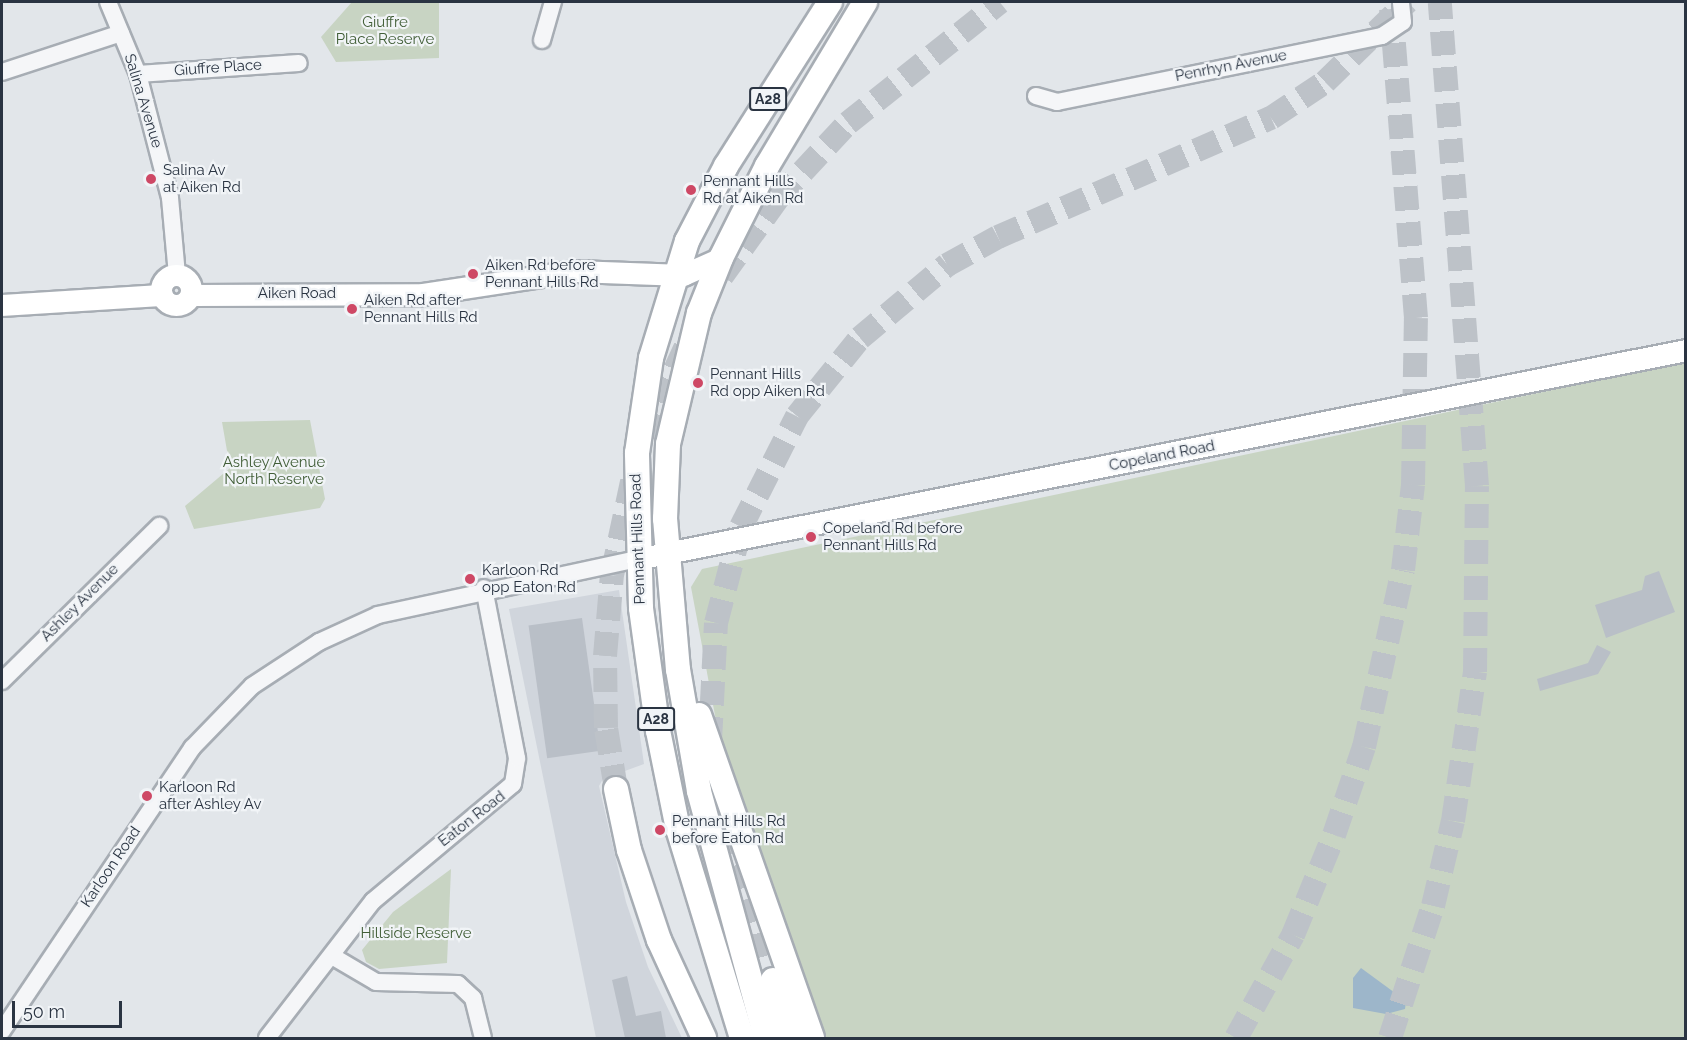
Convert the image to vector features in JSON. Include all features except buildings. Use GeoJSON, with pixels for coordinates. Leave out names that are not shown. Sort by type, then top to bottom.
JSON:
{"type":"FeatureCollection","features":[{"type":"Feature","properties":{"kind":"highway","name":"Pennant Hills Road"},"geometry":{"type":"LineString","coordinates":[[742,1038],[678,829],[647,667],[638,559],[639,424],[674,275],[722,173],[830,2]]}},
{"type":"Feature","properties":{"kind":"highway","name":"Pennant Hills Road"},"geometry":{"type":"LineString","coordinates":[[766,1038],[699,791],[670,614],[667,553],[668,444],[680,380],[721,258],[767,166],[865,2]]}},
{"type":"Feature","properties":{"kind":"highway"},"geometry":{"type":"LineString","coordinates":[[670,614],[715,772],[812,1038]]}},
{"type":"Feature","properties":{"kind":"highway"},"geometry":{"type":"LineString","coordinates":[[616,789],[629,850],[658,940],[704,1038]]}},
{"type":"Feature","properties":{"kind":"highway"},"geometry":{"type":"LineString","coordinates":[[773,980],[789,1038]]}},
{"type":"Feature","properties":{"kind":"main road","name":"Aiken Road"},"geometry":{"type":"LineString","coordinates":[[191,295],[423,294],[575,271],[674,275],[697,271],[721,258]]}},
{"type":"Feature","properties":{"kind":"main road"},"geometry":{"type":"LineString","coordinates":[[2,305],[162,295],[176,305],[191,295],[189,281],[177,275],[164,281],[162,295]]}},
{"type":"Feature","properties":{"kind":"main road","name":"Copeland Road"},"geometry":{"type":"LineString","coordinates":[[638,559],[1686,350]]}},
{"type":"Feature","properties":{"kind":"street","name":"Salina Avenue"},"geometry":{"type":"LineString","coordinates":[[108,2],[138,74],[174,212],[177,275]]}},
{"type":"Feature","properties":{"kind":"street"},"geometry":{"type":"LineString","coordinates":[[542,40],[553,2]]}},
{"type":"Feature","properties":{"kind":"street","name":"Penrhyn Avenue"},"geometry":{"type":"LineString","coordinates":[[1036,96],[1057,102],[1382,36],[1402,22],[1401,2]]}},
{"type":"Feature","properties":{"kind":"street"},"geometry":{"type":"LineString","coordinates":[[2,72],[121,33]]}},
{"type":"Feature","properties":{"kind":"street","name":"Giuffre Place"},"geometry":{"type":"LineString","coordinates":[[138,74],[299,63]]}},
{"type":"Feature","properties":{"kind":"street","name":"Ashley Avenue"},"geometry":{"type":"LineString","coordinates":[[2,681],[159,526]]}},
{"type":"Feature","properties":{"kind":"street"},"geometry":{"type":"LineString","coordinates":[[483,588],[638,559]]}},
{"type":"Feature","properties":{"kind":"street","name":"Eaton Road"},"geometry":{"type":"LineString","coordinates":[[267,1038],[397,876],[513,784],[517,758],[483,588]]}},
{"type":"Feature","properties":{"kind":"street","name":"Karloon Road"},"geometry":{"type":"LineString","coordinates":[[2,1031],[181,764],[252,686],[349,626],[483,588]]}},
{"type":"Feature","properties":{"kind":"street"},"geometry":{"type":"LineString","coordinates":[[332,956],[376,982],[458,984],[473,998],[483,1038]]}},
{"type":"Feature","properties":{"kind":"shaded area"},"geometry":{"type":"Polygon","coordinates":[[[619,590],[644,764],[603,779],[599,786],[626,902],[648,967],[682,1038],[596,1038],[509,609],[619,590]]]}},
{"type":"Feature","properties":{"kind":"green space","name":"Giuffre Place Reserve"},"geometry":{"type":"Polygon","coordinates":[[[352,2],[439,2],[439,58],[336,62],[321,37],[352,2]]]}},
{"type":"Feature","properties":{"kind":"green space"},"geometry":{"type":"Polygon","coordinates":[[[1685,362],[1685,1038],[826,1038],[723,758],[691,587],[702,569],[1685,362]]]}},
{"type":"Feature","properties":{"kind":"green space","name":"Ashley Avenue North Reserve"},"geometry":{"type":"Polygon","coordinates":[[[310,420],[325,499],[320,508],[194,529],[185,506],[230,468],[222,422],[310,420]]]}},
{"type":"Feature","properties":{"kind":"green space","name":"Hillside Reserve"},"geometry":{"type":"Polygon","coordinates":[[[451,869],[447,963],[379,969],[366,962],[362,950],[393,912],[451,869]]]}},
{"type":"Feature","properties":{"kind":"water"},"geometry":{"type":"Polygon","coordinates":[[[1361,968],[1406,1001],[1405,1009],[1386,1014],[1353,1008],[1353,978],[1361,968]]]}},
{"type":"Feature","properties":{"kind":"tunnel"},"geometry":{"type":"LineString","coordinates":[[722,276],[778,198],[848,123],[1000,2]]}},
{"type":"Feature","properties":{"kind":"tunnel"},"geometry":{"type":"LineString","coordinates":[[710,741],[716,623],[741,527],[797,416],[860,338],[947,265],[998,237],[1271,118],[1325,82],[1407,2]]}},
{"type":"Feature","properties":{"kind":"tunnel"},"geometry":{"type":"LineString","coordinates":[[1390,1038],[1433,906],[1453,821],[1475,672],[1477,486],[1440,2]]}},
{"type":"Feature","properties":{"kind":"tunnel"},"geometry":{"type":"LineString","coordinates":[[1236,1038],[1293,935],[1334,835],[1364,747],[1403,570],[1413,485],[1416,318],[1391,9]]}},
{"type":"Feature","properties":{"kind":"tunnel"},"geometry":{"type":"LineString","coordinates":[[645,435],[687,344]]}},
{"type":"Feature","properties":{"kind":"tunnel"},"geometry":{"type":"LineString","coordinates":[[616,789],[606,728],[605,656],[612,575],[635,468]]}},
{"type":"Feature","properties":{"kind":"tunnel"},"geometry":{"type":"LineString","coordinates":[[715,781],[724,831],[750,898],[773,980]]}},
{"type":"Feature","properties":{"kind":"place","name":"Salina Av at Aiken Rd"},"geometry":{"type":"Point","coordinates":[151,179]}},
{"type":"Feature","properties":{"kind":"place","name":"Pennant Hills Rd at Aiken Rd"},"geometry":{"type":"Point","coordinates":[691,190]}},
{"type":"Feature","properties":{"kind":"place","name":"Aiken Rd before Pennant Hills Rd"},"geometry":{"type":"Point","coordinates":[473,274]}},
{"type":"Feature","properties":{"kind":"place","name":"Aiken Rd after Pennant Hills Rd"},"geometry":{"type":"Point","coordinates":[352,309]}},
{"type":"Feature","properties":{"kind":"place","name":"Pennant Hills Rd opp Aiken Rd"},"geometry":{"type":"Point","coordinates":[698,383]}},
{"type":"Feature","properties":{"kind":"place","name":"Copeland Rd before Pennant Hills Rd"},"geometry":{"type":"Point","coordinates":[811,537]}},
{"type":"Feature","properties":{"kind":"place","name":"Karloon Rd opp Eaton Rd"},"geometry":{"type":"Point","coordinates":[470,579]}},
{"type":"Feature","properties":{"kind":"place","name":"Karloon Rd after Ashley Av"},"geometry":{"type":"Point","coordinates":[147,796]}},
{"type":"Feature","properties":{"kind":"place","name":"Pennant Hills Rd before Eaton Rd"},"geometry":{"type":"Point","coordinates":[660,830]}}]}
